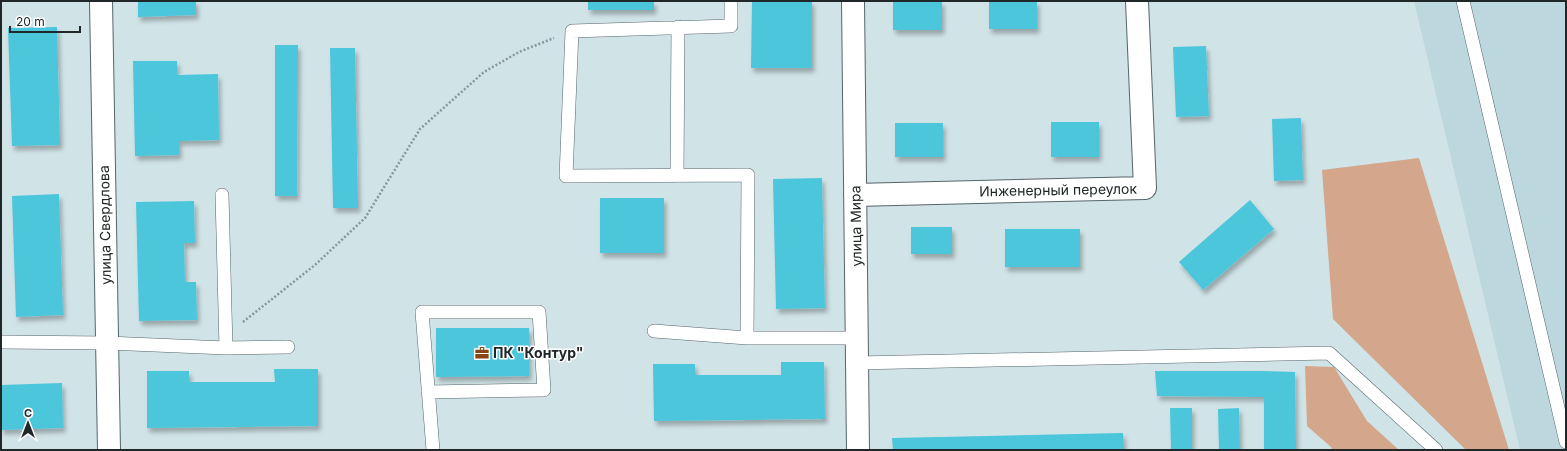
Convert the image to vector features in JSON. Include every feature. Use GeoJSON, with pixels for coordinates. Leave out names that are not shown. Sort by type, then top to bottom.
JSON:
{"type":"FeatureCollection","features":[{"type":"Feature","properties":{"kind":"street","name":"улица Свердлова"},"geometry":{"type":"LineString","coordinates":[[101,1],[109,450]]}},
{"type":"Feature","properties":{"kind":"street","name":"улица Мира"},"geometry":{"type":"LineString","coordinates":[[853,1],[858,450]]}},
{"type":"Feature","properties":{"kind":"street","name":"Инженерный переулок"},"geometry":{"type":"LineString","coordinates":[[855,194],[1145,188],[1137,1]]}},
{"type":"Feature","properties":{"kind":"lane"},"geometry":{"type":"LineString","coordinates":[[731,1],[731,26],[572,31],[566,176],[748,175],[747,338]]}},
{"type":"Feature","properties":{"kind":"lane"},"geometry":{"type":"LineString","coordinates":[[1462,1],[1566,442]]}},
{"type":"Feature","properties":{"kind":"lane"},"geometry":{"type":"LineString","coordinates":[[677,176],[678,27]]}},
{"type":"Feature","properties":{"kind":"lane"},"geometry":{"type":"LineString","coordinates":[[222,194],[226,342]]}},
{"type":"Feature","properties":{"kind":"lane"},"geometry":{"type":"LineString","coordinates":[[428,392],[544,390],[539,312],[422,312],[428,392],[433,450]]}},
{"type":"Feature","properties":{"kind":"lane"},"geometry":{"type":"LineString","coordinates":[[654,331],[747,338],[857,338]]}},
{"type":"Feature","properties":{"kind":"lane"},"geometry":{"type":"LineString","coordinates":[[1,342],[226,342],[288,347]]}},
{"type":"Feature","properties":{"kind":"lane"},"geometry":{"type":"LineString","coordinates":[[857,363],[1329,353],[1436,450]]}},
{"type":"Feature","properties":{"kind":"path"},"geometry":{"type":"LineString","coordinates":[[226,342],[316,265],[365,218],[420,129],[484,72],[519,52],[572,31]]}},
{"type":"Feature","properties":{"kind":"shaded area"},"geometry":{"type":"Polygon","coordinates":[[[1414,1],[1566,1],[1566,450],[1520,450],[1414,1]]]}},
{"type":"Feature","properties":{"kind":"shaded area"},"geometry":{"type":"Polygon","coordinates":[[[1419,158],[1509,450],[1466,450],[1333,319],[1322,170],[1419,158]]]}},
{"type":"Feature","properties":{"kind":"shaded area"},"geometry":{"type":"Polygon","coordinates":[[[1305,366],[1334,367],[1367,421],[1399,450],[1332,450],[1331,447],[1307,426],[1305,366]]]}},
{"type":"Feature","properties":{"kind":"building"},"geometry":{"type":"Polygon","coordinates":[[[138,1],[196,1],[196,15],[138,17],[138,1]]]}},
{"type":"Feature","properties":{"kind":"building"},"geometry":{"type":"Polygon","coordinates":[[[588,1],[654,1],[654,10],[588,10],[588,1]]]}},
{"type":"Feature","properties":{"kind":"building"},"geometry":{"type":"Polygon","coordinates":[[[752,1],[812,1],[812,68],[751,68],[752,1]]]}},
{"type":"Feature","properties":{"kind":"building"},"geometry":{"type":"Polygon","coordinates":[[[893,1],[942,1],[942,30],[893,30],[893,1]]]}},
{"type":"Feature","properties":{"kind":"building"},"geometry":{"type":"Polygon","coordinates":[[[989,1],[1037,1],[1037,29],[989,29],[989,1]]]}},
{"type":"Feature","properties":{"kind":"building"},"geometry":{"type":"Polygon","coordinates":[[[57,27],[60,145],[12,146],[8,28],[57,27]]]}},
{"type":"Feature","properties":{"kind":"building"},"geometry":{"type":"Polygon","coordinates":[[[275,45],[298,45],[297,196],[275,196],[275,45]]]}},
{"type":"Feature","properties":{"kind":"building"},"geometry":{"type":"Polygon","coordinates":[[[1206,46],[1209,116],[1176,117],[1173,47],[1206,46]]]}},
{"type":"Feature","properties":{"kind":"building"},"geometry":{"type":"Polygon","coordinates":[[[330,48],[355,48],[358,208],[333,208],[330,48]]]}},
{"type":"Feature","properties":{"kind":"building"},"geometry":{"type":"Polygon","coordinates":[[[133,61],[177,61],[177,75],[218,74],[219,140],[179,141],[179,155],[135,156],[133,61]]]}},
{"type":"Feature","properties":{"kind":"building"},"geometry":{"type":"Polygon","coordinates":[[[1301,118],[1303,180],[1274,181],[1272,119],[1301,118]]]}},
{"type":"Feature","properties":{"kind":"building"},"geometry":{"type":"Polygon","coordinates":[[[1051,122],[1099,122],[1099,157],[1051,157],[1051,122]]]}},
{"type":"Feature","properties":{"kind":"building"},"geometry":{"type":"Polygon","coordinates":[[[895,123],[943,123],[943,157],[895,157],[895,123]]]}},
{"type":"Feature","properties":{"kind":"building"},"geometry":{"type":"Polygon","coordinates":[[[822,178],[825,308],[776,309],[773,179],[822,178]]]}},
{"type":"Feature","properties":{"kind":"building"},"geometry":{"type":"Polygon","coordinates":[[[59,194],[63,315],[16,317],[12,196],[59,194]]]}},
{"type":"Feature","properties":{"kind":"building"},"geometry":{"type":"Polygon","coordinates":[[[600,198],[664,198],[664,253],[600,253],[600,198]]]}},
{"type":"Feature","properties":{"kind":"building"},"geometry":{"type":"Polygon","coordinates":[[[1250,200],[1274,229],[1203,290],[1179,262],[1250,200]]]}},
{"type":"Feature","properties":{"kind":"building"},"geometry":{"type":"Polygon","coordinates":[[[194,201],[195,243],[184,243],[185,282],[196,282],[197,320],[139,321],[136,202],[194,201]]]}},
{"type":"Feature","properties":{"kind":"building"},"geometry":{"type":"Polygon","coordinates":[[[911,227],[952,227],[952,254],[911,254],[911,227]]]}},
{"type":"Feature","properties":{"kind":"building"},"geometry":{"type":"Polygon","coordinates":[[[1005,229],[1080,229],[1080,267],[1005,267],[1005,229]]]}},
{"type":"Feature","properties":{"kind":"building"},"geometry":{"type":"Polygon","coordinates":[[[436,328],[529,328],[529,376],[436,377],[436,328]]]}},
{"type":"Feature","properties":{"kind":"building"},"geometry":{"type":"Polygon","coordinates":[[[781,362],[824,362],[825,419],[654,421],[653,364],[695,364],[695,375],[781,375],[781,362]]]}},
{"type":"Feature","properties":{"kind":"building"},"geometry":{"type":"Polygon","coordinates":[[[274,369],[318,369],[318,426],[147,428],[147,371],[189,371],[189,382],[275,382],[274,369]]]}},
{"type":"Feature","properties":{"kind":"building"},"geometry":{"type":"Polygon","coordinates":[[[1155,371],[1295,372],[1296,450],[1264,450],[1264,397],[1157,396],[1155,371]]]}},
{"type":"Feature","properties":{"kind":"building"},"geometry":{"type":"Polygon","coordinates":[[[62,383],[63,428],[1,430],[1,385],[62,383]]]}},
{"type":"Feature","properties":{"kind":"building"},"geometry":{"type":"Polygon","coordinates":[[[1170,408],[1192,408],[1192,450],[1171,450],[1170,408]]]}},
{"type":"Feature","properties":{"kind":"building"},"geometry":{"type":"Polygon","coordinates":[[[1239,408],[1240,450],[1219,450],[1218,409],[1239,408]]]}},
{"type":"Feature","properties":{"kind":"building"},"geometry":{"type":"Polygon","coordinates":[[[1123,433],[1124,450],[893,450],[892,438],[1123,433]]]}},
{"type":"Feature","properties":{"kind":"place","name":"ПК \"Контур\""},"geometry":{"type":"Point","coordinates":[482,353]}}]}
